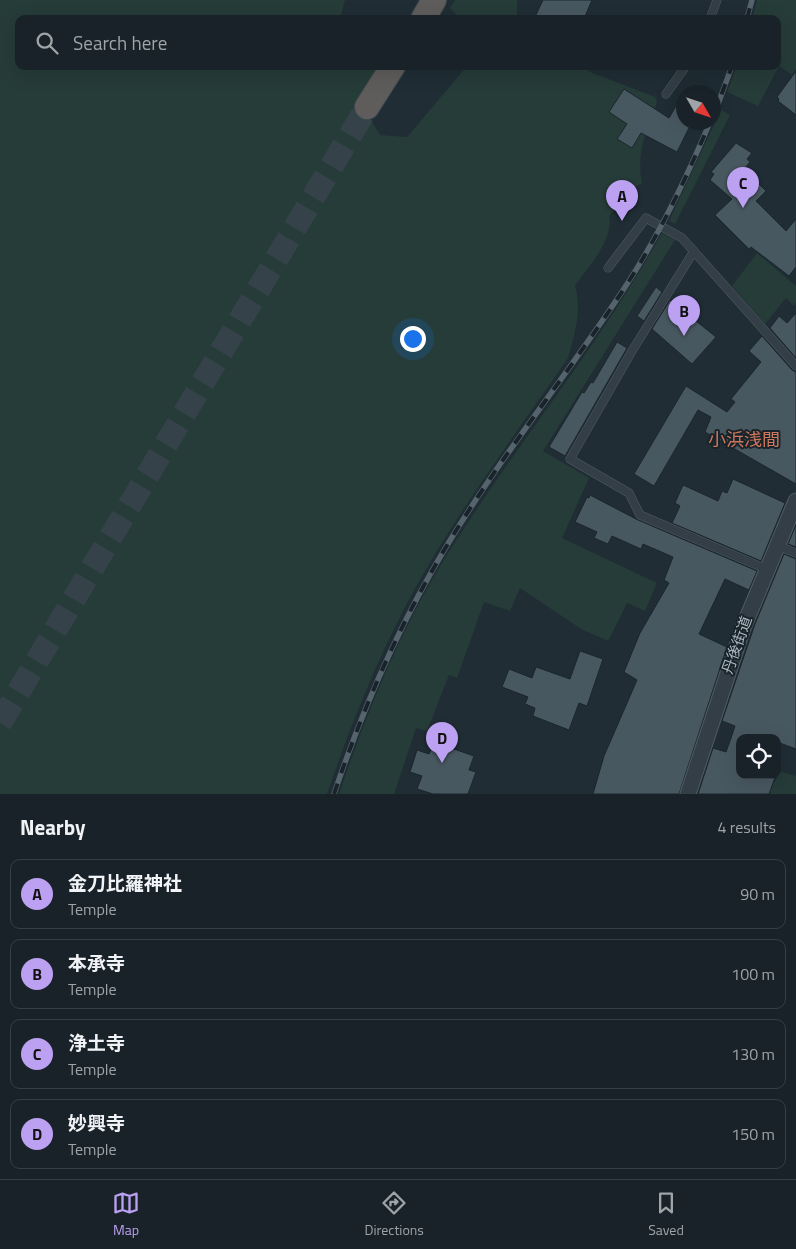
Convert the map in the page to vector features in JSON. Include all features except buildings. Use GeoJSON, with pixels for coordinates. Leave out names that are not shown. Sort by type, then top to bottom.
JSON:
{"type":"FeatureCollection","features":[{"type":"Feature","properties":{"kind":"highway"},"geometry":{"type":"LineString","coordinates":[[425,15],[434,0]]}},
{"type":"Feature","properties":{"kind":"highway"},"geometry":{"type":"LineString","coordinates":[[368,107],[391,70]]}},
{"type":"Feature","properties":{"kind":"street","name":"丹後街道"},"geometry":{"type":"LineString","coordinates":[[688,794],[717,701],[766,569],[796,500]]}},
{"type":"Feature","properties":{"kind":"lane"},"geometry":{"type":"LineString","coordinates":[[712,15],[718,0]]}},
{"type":"Feature","properties":{"kind":"lane"},"geometry":{"type":"LineString","coordinates":[[666,94],[683,70]]}},
{"type":"Feature","properties":{"kind":"lane"},"geometry":{"type":"LineString","coordinates":[[608,268],[646,218],[670,230],[694,250],[796,366]]}},
{"type":"Feature","properties":{"kind":"lane"},"geometry":{"type":"LineString","coordinates":[[694,250],[632,351],[570,459],[629,493],[640,514],[766,569]]}},
{"type":"Feature","properties":{"kind":"lane"},"geometry":{"type":"LineString","coordinates":[[776,545],[796,553]]}},
{"type":"Feature","properties":{"kind":"green space"},"geometry":{"type":"Polygon","coordinates":[[[0,0],[345,0],[341,15],[15,15],[15,70],[376,70],[359,101],[380,135],[407,137],[464,70],[587,70],[655,97],[657,102],[641,151],[640,171],[642,183],[634,188],[628,203],[620,203],[609,216],[610,225],[604,243],[575,285],[578,313],[568,358],[472,496],[424,572],[377,665],[327,794],[0,794],[0,0]]]}},
{"type":"Feature","properties":{"kind":"green space"},"geometry":{"type":"Polygon","coordinates":[[[455,0],[517,0],[517,15],[457,15],[450,8],[455,0]]]}},
{"type":"Feature","properties":{"kind":"green space"},"geometry":{"type":"Polygon","coordinates":[[[757,0],[796,0],[796,69],[792,75],[781,67],[781,15],[753,15],[757,0]]]}},
{"type":"Feature","properties":{"kind":"green space"},"geometry":{"type":"Polygon","coordinates":[[[735,70],[777,70],[758,106],[727,92],[735,70]]]}},
{"type":"Feature","properties":{"kind":"green space"},"geometry":{"type":"Polygon","coordinates":[[[721,110],[730,115],[675,224],[669,221],[712,130],[721,130],[721,110]]]}},
{"type":"Feature","properties":{"kind":"green space"},"geometry":{"type":"Polygon","coordinates":[[[662,233],[675,240],[543,451],[589,478],[562,538],[657,583],[645,611],[627,603],[608,641],[581,629],[520,588],[510,611],[484,602],[457,678],[449,675],[427,731],[416,728],[394,794],[339,794],[362,730],[388,667],[434,576],[504,469],[613,314],[662,233]]]}},
{"type":"Feature","properties":{"kind":"green space"},"geometry":{"type":"Polygon","coordinates":[[[757,253],[796,286],[796,303],[794,306],[786,298],[765,324],[732,286],[757,253]]]}},
{"type":"Feature","properties":{"kind":"green space"},"geometry":{"type":"Polygon","coordinates":[[[781,772],[796,776],[796,794],[754,794],[757,779],[766,779],[775,782],[776,779],[781,779],[781,772]]]}},
{"type":"Feature","properties":{"kind":"tunnel"},"geometry":{"type":"LineString","coordinates":[[0,723],[367,107]]}},
{"type":"Feature","properties":{"kind":"railway"},"geometry":{"type":"LineString","coordinates":[[748,15],[752,0]]}},
{"type":"Feature","properties":{"kind":"railway"},"geometry":{"type":"LineString","coordinates":[[721,96],[731,70]]}},
{"type":"Feature","properties":{"kind":"railway"},"geometry":{"type":"LineString","coordinates":[[334,794],[357,730],[383,668],[429,576],[467,513],[607,314],[641,262],[673,203],[706,130]]}},
{"type":"Feature","properties":{"kind":"place","name":"浄土寺"},"geometry":{"type":"Point","coordinates":[743,208]}},
{"type":"Feature","properties":{"kind":"place","name":"金刀比羅神社"},"geometry":{"type":"Point","coordinates":[622,221]}},
{"type":"Feature","properties":{"kind":"place","name":"本承寺"},"geometry":{"type":"Point","coordinates":[684,336]}},
{"type":"Feature","properties":{"kind":"place","name":"妙興寺"},"geometry":{"type":"Point","coordinates":[442,763]}},
{"type":"Feature","properties":{"kind":"district","name":"小浜浅間"},"geometry":{"type":"Point","coordinates":[744,440]}}]}
